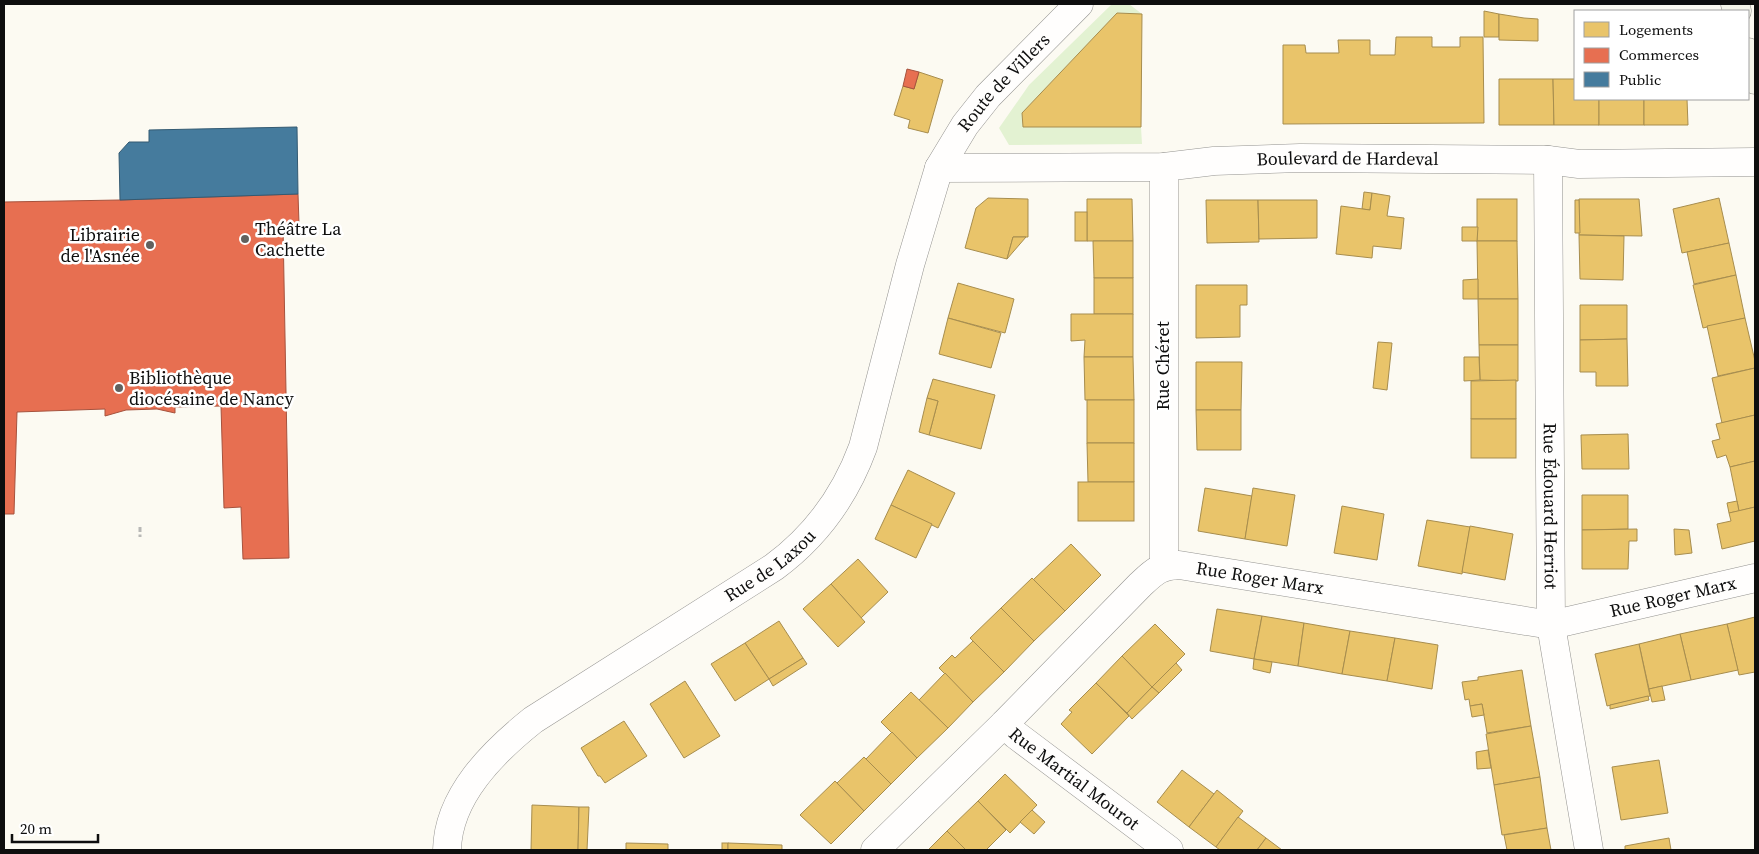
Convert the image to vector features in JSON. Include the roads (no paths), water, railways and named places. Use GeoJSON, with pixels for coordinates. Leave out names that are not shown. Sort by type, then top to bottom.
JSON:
{"type":"FeatureCollection","features":[{"type":"Feature","properties":{"kind":"main road"},"geometry":{"type":"LineString","coordinates":[[1749,56],[1755,80]]}},
{"type":"Feature","properties":{"kind":"street","name":"Route de Villers"},"geometry":{"type":"LineString","coordinates":[[939,168],[965,125],[988,96],[1079,4]]}},
{"type":"Feature","properties":{"kind":"street","name":"Boulevard de Hardeval"},"geometry":{"type":"LineString","coordinates":[[939,168],[1164,167],[1214,161],[1300,158],[1548,160],[1580,164],[1755,162]]}},
{"type":"Feature","properties":{"kind":"street","name":"Rue Édouard Herriot"},"geometry":{"type":"LineString","coordinates":[[1548,160],[1551,625],[1589,850]]}},
{"type":"Feature","properties":{"kind":"street","name":"Rue Chéret"},"geometry":{"type":"LineString","coordinates":[[1164,167],[1164,566]]}},
{"type":"Feature","properties":{"kind":"street","name":"Rue de Laxou"},"geometry":{"type":"LineString","coordinates":[[447,850],[447,839],[454,815],[467,790],[480,772],[511,738],[533,720],[774,567],[798,548],[827,515],[854,472],[863,447],[910,265],[939,168]]}},
{"type":"Feature","properties":{"kind":"street","name":"Rue Roger Marx"},"geometry":{"type":"LineString","coordinates":[[1164,566],[1178,565],[1551,625],[1755,578]]}},
{"type":"Feature","properties":{"kind":"street"},"geometry":{"type":"LineString","coordinates":[[875,850],[1004,724],[1140,585],[1154,572],[1164,566]]}},
{"type":"Feature","properties":{"kind":"street","name":"Rue Martial Mourot"},"geometry":{"type":"LineString","coordinates":[[1004,724],[1169,850]]}},
{"type":"Feature","properties":{"kind":"place","name":"Théâtre La Cachette"},"geometry":{"type":"Point","coordinates":[245,239]}},
{"type":"Feature","properties":{"kind":"place","name":"Librairie de l'Asnée"},"geometry":{"type":"Point","coordinates":[150,245]}},
{"type":"Feature","properties":{"kind":"place","name":"Bibliothèque diocésaine de Nancy"},"geometry":{"type":"Point","coordinates":[119,388]}}]}
